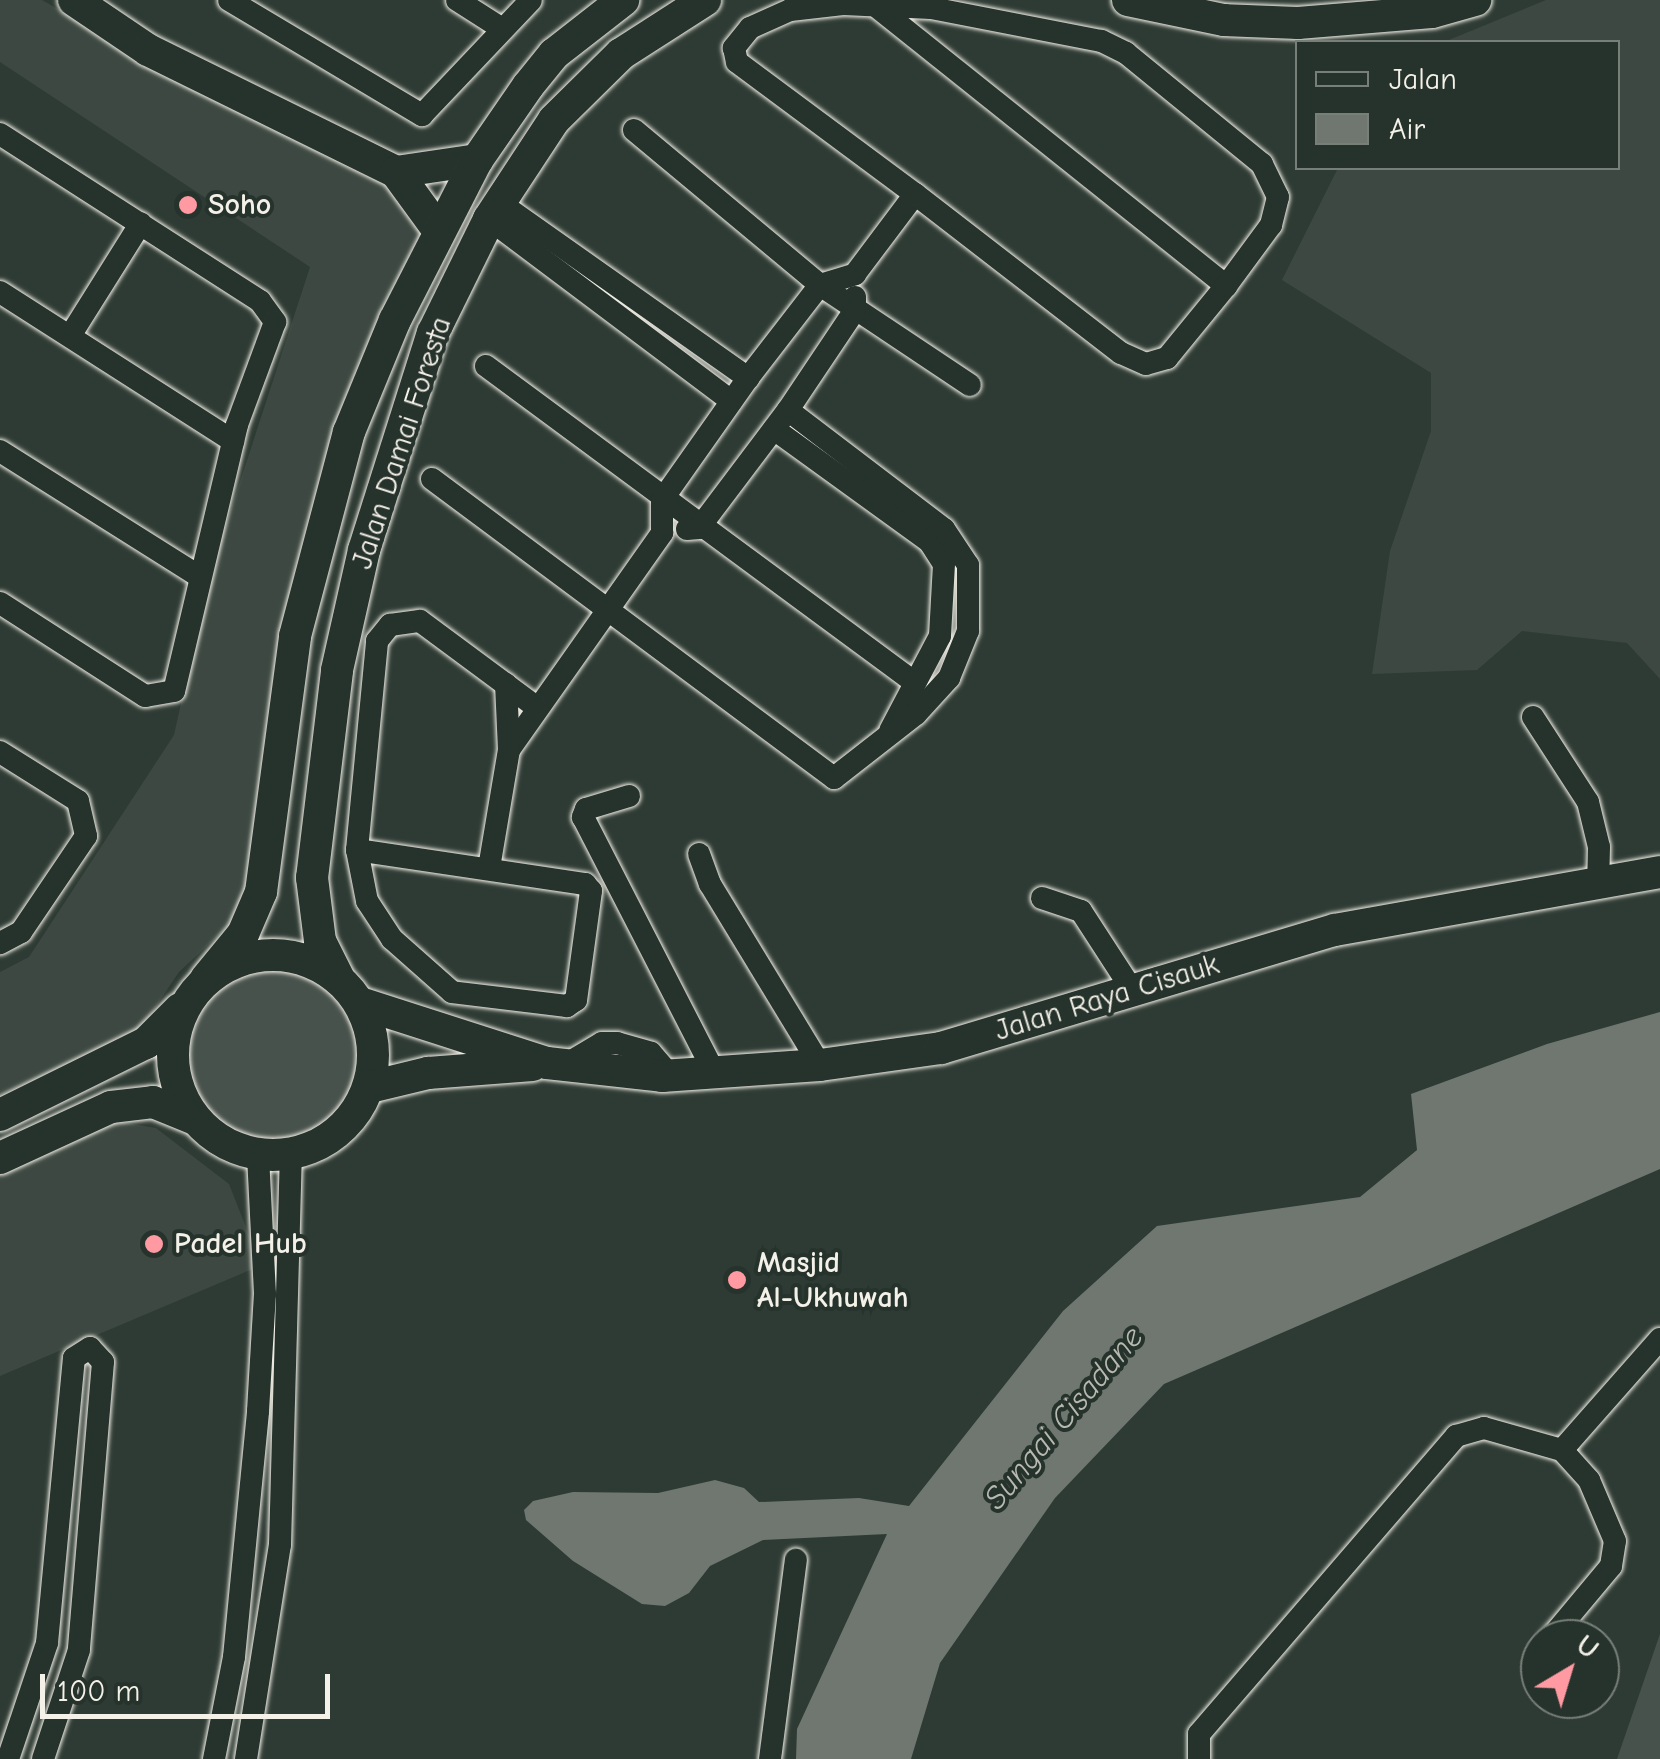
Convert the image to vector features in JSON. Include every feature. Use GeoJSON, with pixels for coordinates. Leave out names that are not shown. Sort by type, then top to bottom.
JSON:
{"type":"FeatureCollection","features":[{"type":"Feature","properties":{"kind":"main road"},"geometry":{"type":"LineString","coordinates":[[74,0],[199,78],[396,172],[440,231]]}},
{"type":"Feature","properties":{"kind":"main road","name":"Jalan Damai Foresta"},"geometry":{"type":"LineString","coordinates":[[195,991],[243,934],[261,892],[295,636],[349,432],[395,320],[477,160],[554,54],[623,0]]}},
{"type":"Feature","properties":{"kind":"main road"},"geometry":{"type":"LineString","coordinates":[[637,0],[658,28]]}},
{"type":"Feature","properties":{"kind":"main road","name":"Jalan Damai Foresta"},"geometry":{"type":"LineString","coordinates":[[350,991],[320,941],[312,878],[336,670],[364,550],[433,333],[495,211],[578,92],[658,28],[705,0]]}},
{"type":"Feature","properties":{"kind":"main road"},"geometry":{"type":"LineString","coordinates":[[1128,0],[1224,20],[1298,24],[1432,12],[1476,0]]}},
{"type":"Feature","properties":{"kind":"main road"},"geometry":{"type":"LineString","coordinates":[[396,172],[477,160]]}},
{"type":"Feature","properties":{"kind":"main road"},"geometry":{"type":"LineString","coordinates":[[395,320],[433,333]]}},
{"type":"Feature","properties":{"kind":"main road","name":"Jalan Raya Cisauk"},"geometry":{"type":"LineString","coordinates":[[370,1087],[428,1074],[556,1064],[670,1076],[715,1074],[820,1065],[941,1048],[1335,930],[1598,887],[1660,872]]}},
{"type":"Feature","properties":{"kind":"main road"},"geometry":{"type":"LineString","coordinates":[[0,1115],[146,1043],[195,991],[230,963],[287,955],[350,991],[374,1044],[370,1087],[352,1119],[325,1142],[274,1155],[223,1143],[195,1119],[153,1102],[112,1106],[0,1158]]}},
{"type":"Feature","properties":{"kind":"main road"},"geometry":{"type":"LineString","coordinates":[[195,991],[173,1056],[176,1083],[195,1119]]}},
{"type":"Feature","properties":{"kind":"main road","name":"Jalan Raya Cisauk"},"geometry":{"type":"LineString","coordinates":[[350,991],[556,1064]]}},
{"type":"Feature","properties":{"kind":"street"},"geometry":{"type":"LineString","coordinates":[[228,0],[418,115],[442,98],[501,28],[531,0]]}},
{"type":"Feature","properties":{"kind":"street"},"geometry":{"type":"LineString","coordinates":[[457,0],[501,28]]}},
{"type":"Feature","properties":{"kind":"street"},"geometry":{"type":"LineString","coordinates":[[843,4],[931,8],[1077,34],[1126,54],[1262,164],[1276,182],[1271,226],[1168,358],[1146,364],[1121,353],[915,194],[732,55],[750,28],[774,15],[843,4]]}},
{"type":"Feature","properties":{"kind":"street"},"geometry":{"type":"LineString","coordinates":[[876,7],[1226,286]]}},
{"type":"Feature","properties":{"kind":"street"},"geometry":{"type":"LineString","coordinates":[[634,130],[820,285],[970,385]]}},
{"type":"Feature","properties":{"kind":"street"},"geometry":{"type":"LineString","coordinates":[[0,134],[272,311],[274,336],[233,441],[200,577],[182,678],[174,691],[159,698],[127,686],[0,603]]}},
{"type":"Feature","properties":{"kind":"street"},"geometry":{"type":"LineString","coordinates":[[509,750],[536,706],[611,610],[662,533],[662,500],[731,401],[820,285],[854,274],[915,194]]}},
{"type":"Feature","properties":{"kind":"street"},"geometry":{"type":"LineString","coordinates":[[495,211],[748,378]]}},
{"type":"Feature","properties":{"kind":"street"},"geometry":{"type":"LineString","coordinates":[[70,336],[140,223]]}},
{"type":"Feature","properties":{"kind":"street"},"geometry":{"type":"LineString","coordinates":[[544,246],[731,401]]}},
{"type":"Feature","properties":{"kind":"street"},"geometry":{"type":"LineString","coordinates":[[662,533],[699,528],[781,419],[855,310],[854,274]]}},
{"type":"Feature","properties":{"kind":"street"},"geometry":{"type":"LineString","coordinates":[[0,292],[233,441]]}},
{"type":"Feature","properties":{"kind":"street"},"geometry":{"type":"LineString","coordinates":[[486,366],[699,528],[914,682]]}},
{"type":"Feature","properties":{"kind":"street"},"geometry":{"type":"LineString","coordinates":[[432,479],[611,610],[824,775],[851,770],[890,731],[937,694],[965,644],[968,565],[936,535],[781,419]]}},
{"type":"Feature","properties":{"kind":"street"},"geometry":{"type":"LineString","coordinates":[[0,451],[200,577]]}},
{"type":"Feature","properties":{"kind":"street"},"geometry":{"type":"LineString","coordinates":[[890,731],[943,623],[944,564],[936,535]]}},
{"type":"Feature","properties":{"kind":"street"},"geometry":{"type":"LineString","coordinates":[[357,850],[585,884],[591,891],[576,1000],[567,1006],[452,992],[416,967],[367,901],[357,850],[376,641],[390,624],[420,621],[536,706]]}},
{"type":"Feature","properties":{"kind":"street"},"geometry":{"type":"LineString","coordinates":[[489,868],[509,750],[506,684]]}},
{"type":"Feature","properties":{"kind":"street"},"geometry":{"type":"LineString","coordinates":[[1533,717],[1588,802],[1599,847],[1598,887]]}},
{"type":"Feature","properties":{"kind":"street"},"geometry":{"type":"LineString","coordinates":[[0,752],[78,801],[85,816],[86,836],[10,938],[0,919]]}},
{"type":"Feature","properties":{"kind":"street"},"geometry":{"type":"LineString","coordinates":[[629,796],[586,809],[584,819],[715,1074]]}},
{"type":"Feature","properties":{"kind":"street"},"geometry":{"type":"LineString","coordinates":[[699,854],[710,884],[820,1065]]}},
{"type":"Feature","properties":{"kind":"street"},"geometry":{"type":"LineString","coordinates":[[1042,898],[1081,910],[1133,991]]}},
{"type":"Feature","properties":{"kind":"street"},"geometry":{"type":"LineString","coordinates":[[214,1759],[234,1657],[274,1155]]}},
{"type":"Feature","properties":{"kind":"street"},"geometry":{"type":"LineString","coordinates":[[246,1759],[265,1660],[282,1526],[274,1155]]}},
{"type":"Feature","properties":{"kind":"street"},"geometry":{"type":"LineString","coordinates":[[1562,1450],[1660,1338]]}},
{"type":"Feature","properties":{"kind":"street"},"geometry":{"type":"LineString","coordinates":[[8,1759],[47,1643],[74,1358],[90,1348],[103,1362],[79,1650],[43,1759]]}},
{"type":"Feature","properties":{"kind":"street"},"geometry":{"type":"LineString","coordinates":[[1199,1759],[1199,1734],[1456,1436],[1484,1428],[1562,1450],[1590,1480],[1615,1542],[1611,1566],[1567,1619]]}},
{"type":"Feature","properties":{"kind":"street"},"geometry":{"type":"LineString","coordinates":[[770,1759],[796,1560]]}},
{"type":"Feature","properties":{"kind":"street"},"geometry":{"type":"LineString","coordinates":[[47,1643],[79,1650]]}},
{"type":"Feature","properties":{"kind":"street"},"geometry":{"type":"LineString","coordinates":[[234,1657],[265,1660]]}},
{"type":"Feature","properties":{"kind":"shaded area"},"geometry":{"type":"Polygon","coordinates":[[[0,0],[42,0],[201,91],[438,205],[355,409],[252,904],[179,972],[140,1030],[0,1095],[0,972],[29,957],[174,735],[208,580],[310,267],[0,62],[0,0]]]}},
{"type":"Feature","properties":{"kind":"shaded area"},"geometry":{"type":"Polygon","coordinates":[[[1546,0],[1660,0],[1660,679],[1627,643],[1522,631],[1477,670],[1372,674],[1390,551],[1431,431],[1431,373],[1282,280],[1337,170],[1620,170],[1620,40],[1449,40],[1546,0]]]}},
{"type":"Feature","properties":{"kind":"shaded area"},"geometry":{"type":"Polygon","coordinates":[[[273,969],[307,976],[335,995],[354,1023],[361,1057],[354,1091],[335,1119],[307,1138],[273,1145],[239,1138],[211,1119],[192,1091],[185,1057],[192,1023],[211,995],[239,976],[273,969]]]}},
{"type":"Feature","properties":{"kind":"shaded area"},"geometry":{"type":"Polygon","coordinates":[[[109,1120],[156,1128],[229,1184],[255,1250],[255,1268],[0,1376],[0,1166],[109,1120]]]}},
{"type":"Feature","properties":{"kind":"shaded area"},"geometry":{"type":"Polygon","coordinates":[[[1660,1634],[1660,1759],[1617,1759],[1660,1634]]]}},
{"type":"Feature","properties":{"kind":"water","name":"Sungai Cisadane"},"geometry":{"type":"Polygon","coordinates":[[[1660,1012],[1660,1169],[1164,1384],[1055,1498],[940,1663],[911,1759],[796,1759],[797,1729],[887,1534],[763,1540],[710,1566],[689,1593],[665,1606],[642,1604],[573,1561],[526,1520],[524,1510],[533,1501],[573,1492],[658,1493],[715,1480],[744,1488],[759,1502],[859,1498],[909,1506],[1063,1311],[1157,1226],[1360,1197],[1417,1150],[1411,1094],[1547,1044],[1660,1012]]]}},
{"type":"Feature","properties":{"kind":"place","name":"Soho"},"geometry":{"type":"Point","coordinates":[188,205]}},
{"type":"Feature","properties":{"kind":"place","name":"Padel Hub"},"geometry":{"type":"Point","coordinates":[154,1244]}},
{"type":"Feature","properties":{"kind":"place","name":"Masjid Al-Ukhuwah"},"geometry":{"type":"Point","coordinates":[737,1280]}}]}
